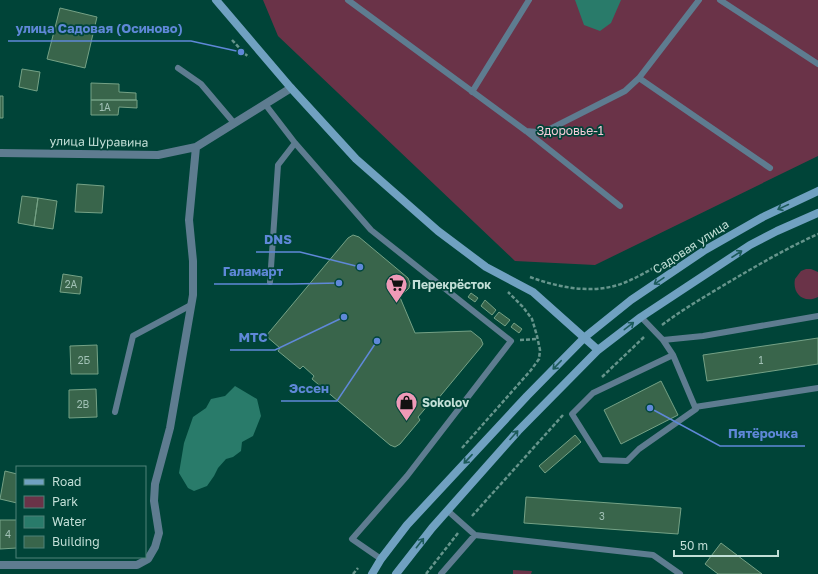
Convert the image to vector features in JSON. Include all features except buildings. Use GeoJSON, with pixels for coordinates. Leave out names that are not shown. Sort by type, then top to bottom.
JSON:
{"type":"FeatureCollection","features":[{"type":"Feature","properties":{"kind":"street"},"geometry":{"type":"LineString","coordinates":[[216,0],[291,88],[356,159],[438,231],[486,267],[533,292],[598,350]]}},
{"type":"Feature","properties":{"kind":"street"},"geometry":{"type":"LineString","coordinates":[[0,565],[137,565],[148,559],[156,547],[158,533],[154,501],[155,484],[170,428],[193,295],[193,262],[189,220],[196,147],[291,88]]}},
{"type":"Feature","properties":{"kind":"street","name":"улица Шуравина"},"geometry":{"type":"LineString","coordinates":[[0,153],[158,155],[196,147]]}},
{"type":"Feature","properties":{"kind":"street","name":"Садовая улица"},"geometry":{"type":"LineString","coordinates":[[372,574],[381,559],[407,525],[584,337],[631,300],[705,250],[763,216],[818,191]]}},
{"type":"Feature","properties":{"kind":"street"},"geometry":{"type":"LineString","coordinates":[[396,574],[448,510],[518,431],[598,350],[641,317],[750,245],[818,213]]}},
{"type":"Feature","properties":{"kind":"lane"},"geometry":{"type":"LineString","coordinates":[[348,0],[526,131],[620,206]]}},
{"type":"Feature","properties":{"kind":"lane"},"geometry":{"type":"LineString","coordinates":[[472,92],[528,0]]}},
{"type":"Feature","properties":{"kind":"lane"},"geometry":{"type":"LineString","coordinates":[[526,131],[537,132],[548,130],[625,92],[639,78],[699,0]]}},
{"type":"Feature","properties":{"kind":"lane"},"geometry":{"type":"LineString","coordinates":[[720,0],[818,64]]}},
{"type":"Feature","properties":{"kind":"lane"},"geometry":{"type":"LineString","coordinates":[[178,68],[201,84],[234,123]]}},
{"type":"Feature","properties":{"kind":"lane"},"geometry":{"type":"LineString","coordinates":[[639,78],[770,168]]}},
{"type":"Feature","properties":{"kind":"lane"},"geometry":{"type":"LineString","coordinates":[[265,104],[294,143],[371,230],[511,341],[407,476],[352,539],[381,559]]}},
{"type":"Feature","properties":{"kind":"lane"},"geometry":{"type":"LineString","coordinates":[[270,282],[278,165],[294,143]]}},
{"type":"Feature","properties":{"kind":"lane"},"geometry":{"type":"LineString","coordinates":[[115,412],[132,336],[191,305]]}},
{"type":"Feature","properties":{"kind":"lane"},"geometry":{"type":"LineString","coordinates":[[663,340],[703,336],[818,316]]}},
{"type":"Feature","properties":{"kind":"lane"},"geometry":{"type":"LineString","coordinates":[[641,317],[663,340],[673,355],[696,407]]}},
{"type":"Feature","properties":{"kind":"lane"},"geometry":{"type":"LineString","coordinates":[[673,355],[593,393],[572,414],[601,460],[627,461],[639,449],[696,409],[696,407],[818,388]]}},
{"type":"Feature","properties":{"kind":"lane"},"geometry":{"type":"LineString","coordinates":[[448,510],[475,535],[653,555],[670,571],[680,574]]}},
{"type":"Feature","properties":{"kind":"lane"},"geometry":{"type":"LineString","coordinates":[[441,574],[475,535]]}},
{"type":"Feature","properties":{"kind":"path"},"geometry":{"type":"LineString","coordinates":[[232,40],[245,54],[251,58]]}},
{"type":"Feature","properties":{"kind":"path"},"geometry":{"type":"LineString","coordinates":[[660,327],[683,309],[789,247],[818,234]]}},
{"type":"Feature","properties":{"kind":"path"},"geometry":{"type":"LineString","coordinates":[[528,276],[555,286],[573,289],[594,289],[607,287],[637,278],[685,249]]}},
{"type":"Feature","properties":{"kind":"path"},"geometry":{"type":"LineString","coordinates":[[460,450],[539,359],[540,350],[532,319],[523,307],[507,291]]}},
{"type":"Feature","properties":{"kind":"path"},"geometry":{"type":"LineString","coordinates":[[511,341],[537,339]]}},
{"type":"Feature","properties":{"kind":"path"},"geometry":{"type":"LineString","coordinates":[[472,516],[554,424]]}},
{"type":"Feature","properties":{"kind":"path"},"geometry":{"type":"LineString","coordinates":[[426,574],[459,532]]}},
{"type":"Feature","properties":{"kind":"path"},"geometry":{"type":"LineString","coordinates":[[353,574],[358,568]]}},
{"type":"Feature","properties":{"kind":"green space","name":"Здоровье-1"},"geometry":{"type":"Polygon","coordinates":[[[263,0],[818,0],[818,156],[595,265],[515,261],[278,36],[263,0]]]}},
{"type":"Feature","properties":{"kind":"green space"},"geometry":{"type":"Polygon","coordinates":[[[811,269],[818,272],[818,297],[813,299],[800,296],[795,289],[795,279],[801,271],[811,269]]]}},
{"type":"Feature","properties":{"kind":"green space"},"geometry":{"type":"Polygon","coordinates":[[[513,570],[532,571],[531,574],[513,574],[513,570]]]}},
{"type":"Feature","properties":{"kind":"water"},"geometry":{"type":"Polygon","coordinates":[[[575,0],[621,0],[611,23],[600,31],[584,25],[575,0]]]}},
{"type":"Feature","properties":{"kind":"water"},"geometry":{"type":"Polygon","coordinates":[[[235,386],[257,399],[261,416],[253,436],[242,442],[241,451],[233,457],[226,459],[218,468],[207,486],[194,491],[188,488],[179,473],[184,443],[193,417],[206,408],[211,399],[225,396],[235,386]]]}},
{"type":"Feature","properties":{"kind":"place","name":"улица Садовая (Осиново)"},"geometry":{"type":"Point","coordinates":[241,52]}},
{"type":"Feature","properties":{"kind":"place","name":"DNS"},"geometry":{"type":"Point","coordinates":[360,267]}},
{"type":"Feature","properties":{"kind":"place","name":"Галамарт"},"geometry":{"type":"Point","coordinates":[339,283]}},
{"type":"Feature","properties":{"kind":"place","name":"Перекрёсток"},"geometry":{"type":"Point","coordinates":[397,304]}},
{"type":"Feature","properties":{"kind":"place","name":"МТС"},"geometry":{"type":"Point","coordinates":[344,317]}},
{"type":"Feature","properties":{"kind":"place","name":"Эссен"},"geometry":{"type":"Point","coordinates":[377,341]}},
{"type":"Feature","properties":{"kind":"place","name":"Пятёрочка"},"geometry":{"type":"Point","coordinates":[650,408]}},
{"type":"Feature","properties":{"kind":"place","name":"Sokolov"},"geometry":{"type":"Point","coordinates":[407,422]}}]}
